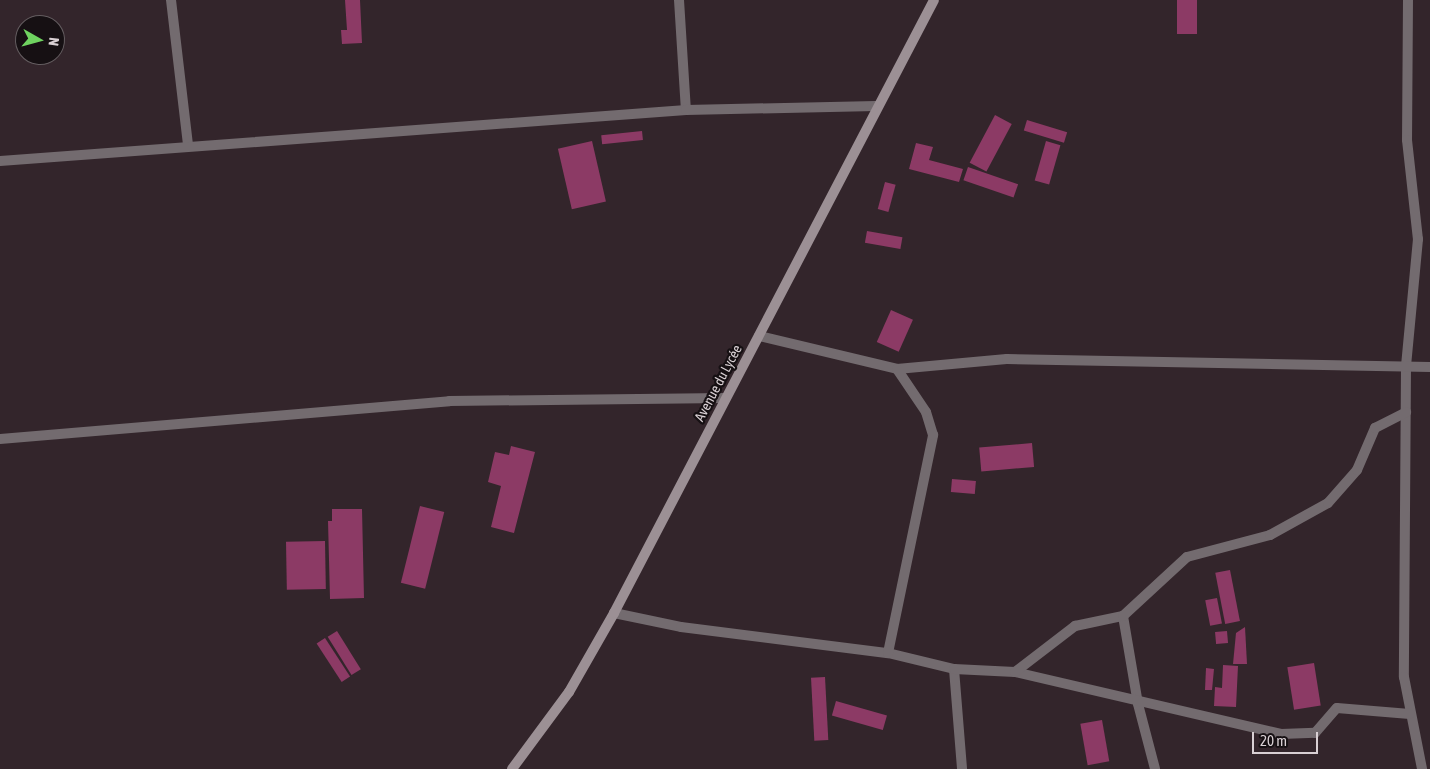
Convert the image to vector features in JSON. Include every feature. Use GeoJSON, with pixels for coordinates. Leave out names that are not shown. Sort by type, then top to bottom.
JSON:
{"type":"FeatureCollection","features":[{"type":"Feature","properties":{"kind":"main road","name":"Avenue du Lycée"},"geometry":{"type":"LineString","coordinates":[[512,769],[569,692],[614,613],[759,336],[876,106],[934,0]]}},
{"type":"Feature","properties":{"kind":"street"},"geometry":{"type":"LineString","coordinates":[[171,0],[188,145]]}},
{"type":"Feature","properties":{"kind":"street"},"geometry":{"type":"LineString","coordinates":[[679,0],[686,110]]}},
{"type":"Feature","properties":{"kind":"street"},"geometry":{"type":"LineString","coordinates":[[1408,0],[1408,140],[1418,240],[1406,367],[1404,649],[1410,714],[1420,766],[1430,766]]}},
{"type":"Feature","properties":{"kind":"street"},"geometry":{"type":"LineString","coordinates":[[0,160],[188,145],[290,141],[686,110],[876,106]]}},
{"type":"Feature","properties":{"kind":"street"},"geometry":{"type":"LineString","coordinates":[[759,336],[897,369],[1006,359],[1430,366]]}},
{"type":"Feature","properties":{"kind":"street"},"geometry":{"type":"LineString","coordinates":[[888,653],[933,435],[926,412],[897,369]]}},
{"type":"Feature","properties":{"kind":"street"},"geometry":{"type":"LineString","coordinates":[[0,439],[440,401],[725,398]]}},
{"type":"Feature","properties":{"kind":"street"},"geometry":{"type":"LineString","coordinates":[[1015,672],[1075,626],[1123,616],[1187,557],[1270,535],[1328,503],[1357,470],[1375,428],[1406,412]]}},
{"type":"Feature","properties":{"kind":"street"},"geometry":{"type":"LineString","coordinates":[[614,613],[681,627],[888,653],[954,669],[1015,672],[1138,704],[1281,734],[1315,734],[1337,708],[1410,714]]}},
{"type":"Feature","properties":{"kind":"street"},"geometry":{"type":"LineString","coordinates":[[1123,616],[1138,704],[1155,769]]}},
{"type":"Feature","properties":{"kind":"street"},"geometry":{"type":"LineString","coordinates":[[954,669],[962,769]]}},
{"type":"Feature","properties":{"kind":"building"},"geometry":{"type":"Polygon","coordinates":[[[345,0],[360,0],[362,43],[342,44],[341,30],[347,30],[345,0]]]}},
{"type":"Feature","properties":{"kind":"building"},"geometry":{"type":"Polygon","coordinates":[[[1177,0],[1197,0],[1197,34],[1177,34],[1177,0]]]}},
{"type":"Feature","properties":{"kind":"building"},"geometry":{"type":"Polygon","coordinates":[[[995,115],[1012,124],[986,172],[970,163],[995,115]]]}},
{"type":"Feature","properties":{"kind":"building"},"geometry":{"type":"Polygon","coordinates":[[[1027,120],[1067,132],[1064,143],[1024,131],[1027,120]]]}},
{"type":"Feature","properties":{"kind":"building"},"geometry":{"type":"Polygon","coordinates":[[[642,131],[643,140],[602,144],[601,135],[642,131]]]}},
{"type":"Feature","properties":{"kind":"building"},"geometry":{"type":"Polygon","coordinates":[[[592,141],[606,201],[572,209],[558,149],[592,141]]]}},
{"type":"Feature","properties":{"kind":"building"},"geometry":{"type":"Polygon","coordinates":[[[1046,141],[1060,145],[1049,185],[1035,180],[1046,141]]]}},
{"type":"Feature","properties":{"kind":"building"},"geometry":{"type":"Polygon","coordinates":[[[916,143],[933,147],[929,160],[963,169],[959,182],[909,169],[916,143]]]}},
{"type":"Feature","properties":{"kind":"building"},"geometry":{"type":"Polygon","coordinates":[[[968,167],[1018,184],[1014,197],[963,180],[968,167]]]}},
{"type":"Feature","properties":{"kind":"building"},"geometry":{"type":"Polygon","coordinates":[[[885,182],[896,185],[888,212],[878,209],[885,182]]]}},
{"type":"Feature","properties":{"kind":"building"},"geometry":{"type":"Polygon","coordinates":[[[867,231],[902,237],[900,249],[865,243],[867,231]]]}},
{"type":"Feature","properties":{"kind":"building"},"geometry":{"type":"Polygon","coordinates":[[[891,310],[913,320],[899,352],[877,342],[891,310]]]}},
{"type":"Feature","properties":{"kind":"building"},"geometry":{"type":"Polygon","coordinates":[[[1032,443],[1034,467],[981,472],[979,448],[1032,443]]]}},
{"type":"Feature","properties":{"kind":"building"},"geometry":{"type":"Polygon","coordinates":[[[511,446],[535,452],[514,533],[491,527],[501,486],[488,482],[495,452],[509,455],[511,446]]]}},
{"type":"Feature","properties":{"kind":"building"},"geometry":{"type":"Polygon","coordinates":[[[952,479],[976,481],[975,494],[951,492],[952,479]]]}},
{"type":"Feature","properties":{"kind":"building"},"geometry":{"type":"Polygon","coordinates":[[[420,506],[444,512],[425,589],[401,583],[420,506]]]}},
{"type":"Feature","properties":{"kind":"building"},"geometry":{"type":"Polygon","coordinates":[[[332,509],[362,509],[364,598],[330,599],[328,521],[332,521],[332,509]]]}},
{"type":"Feature","properties":{"kind":"building"},"geometry":{"type":"Polygon","coordinates":[[[325,541],[326,589],[287,590],[286,542],[325,541]]]}},
{"type":"Feature","properties":{"kind":"building"},"geometry":{"type":"Polygon","coordinates":[[[1230,570],[1240,621],[1225,624],[1215,573],[1230,570]]]}},
{"type":"Feature","properties":{"kind":"building"},"geometry":{"type":"Polygon","coordinates":[[[1217,598],[1222,624],[1210,626],[1205,600],[1217,598]]]}},
{"type":"Feature","properties":{"kind":"building"},"geometry":{"type":"Polygon","coordinates":[[[1245,627],[1247,664],[1233,664],[1236,633],[1245,627]]]}},
{"type":"Feature","properties":{"kind":"building"},"geometry":{"type":"Polygon","coordinates":[[[337,631],[361,669],[352,675],[328,637],[337,631]]]}},
{"type":"Feature","properties":{"kind":"building"},"geometry":{"type":"Polygon","coordinates":[[[1227,631],[1228,643],[1216,644],[1215,632],[1227,631]]]}},
{"type":"Feature","properties":{"kind":"building"},"geometry":{"type":"Polygon","coordinates":[[[325,638],[350,677],[342,682],[317,643],[325,638]]]}},
{"type":"Feature","properties":{"kind":"building"},"geometry":{"type":"Polygon","coordinates":[[[1314,663],[1321,705],[1294,710],[1287,667],[1314,663]]]}},
{"type":"Feature","properties":{"kind":"building"},"geometry":{"type":"Polygon","coordinates":[[[1223,665],[1238,666],[1236,707],[1214,706],[1215,687],[1222,688],[1223,665]]]}},
{"type":"Feature","properties":{"kind":"building"},"geometry":{"type":"Polygon","coordinates":[[[1206,668],[1214,669],[1212,690],[1205,690],[1206,668]]]}},
{"type":"Feature","properties":{"kind":"building"},"geometry":{"type":"Polygon","coordinates":[[[825,677],[828,740],[814,741],[811,678],[825,677]]]}},
{"type":"Feature","properties":{"kind":"building"},"geometry":{"type":"Polygon","coordinates":[[[836,701],[887,716],[883,730],[832,715],[836,701]]]}},
{"type":"Feature","properties":{"kind":"building"},"geometry":{"type":"Polygon","coordinates":[[[1102,720],[1109,761],[1088,765],[1080,724],[1102,720]]]}}]}
